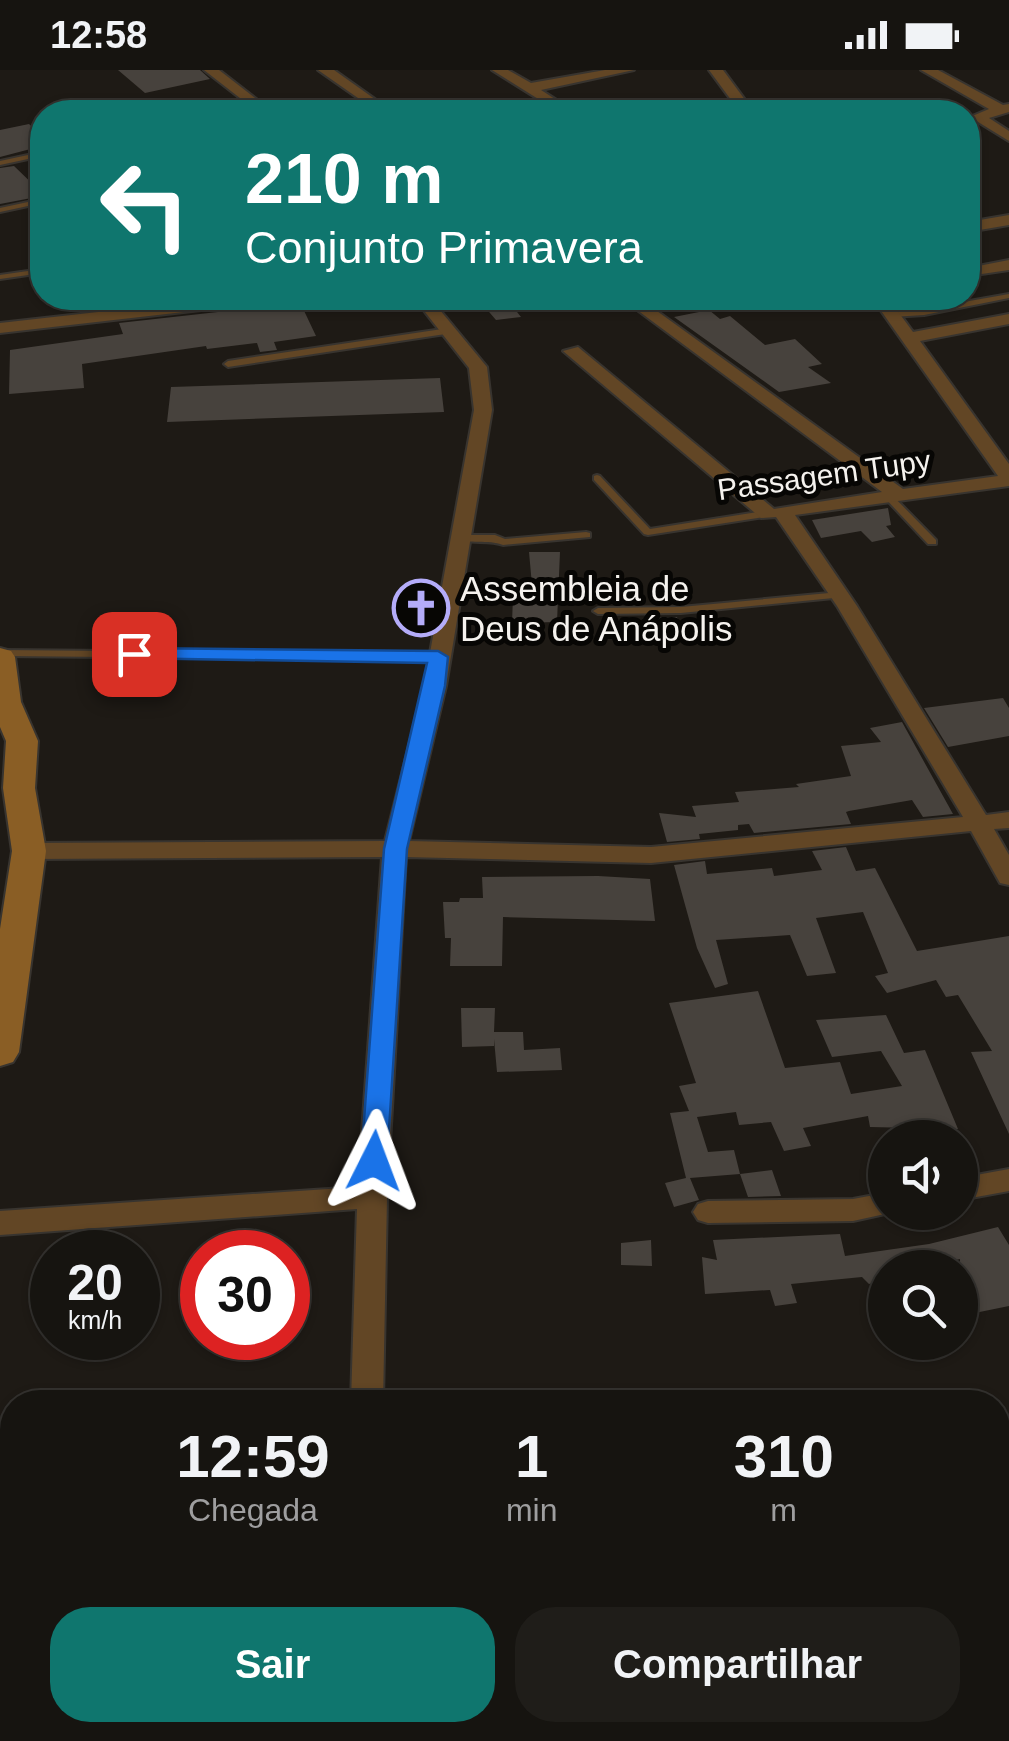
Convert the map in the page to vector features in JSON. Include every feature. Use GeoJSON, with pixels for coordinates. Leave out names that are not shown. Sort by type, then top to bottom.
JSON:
{"type":"FeatureCollection","features":[{"type":"Feature","properties":{"kind":"street"},"geometry":{"type":"LineString","coordinates":[[211,70],[250,100]]}},
{"type":"Feature","properties":{"kind":"street"},"geometry":{"type":"LineString","coordinates":[[325,70],[369,100]]}},
{"type":"Feature","properties":{"kind":"street"},"geometry":{"type":"LineString","coordinates":[[499,70],[548,100]]}},
{"type":"Feature","properties":{"kind":"street"},"geometry":{"type":"LineString","coordinates":[[528,88],[628,70]]}},
{"type":"Feature","properties":{"kind":"street"},"geometry":{"type":"LineString","coordinates":[[716,70],[738,100]]}},
{"type":"Feature","properties":{"kind":"street"},"geometry":{"type":"LineString","coordinates":[[928,70],[1005,109]]}},
{"type":"Feature","properties":{"kind":"street"},"geometry":{"type":"LineString","coordinates":[[980,116],[1005,109]]}},
{"type":"Feature","properties":{"kind":"street"},"geometry":{"type":"LineString","coordinates":[[980,121],[1009,137]]}},
{"type":"Feature","properties":{"kind":"street"},"geometry":{"type":"LineString","coordinates":[[980,226],[1009,220]]}},
{"type":"Feature","properties":{"kind":"street"},"geometry":{"type":"LineString","coordinates":[[980,270],[1009,265]]}},
{"type":"Feature","properties":{"kind":"street"},"geometry":{"type":"LineString","coordinates":[[0,328],[153,310]]}},
{"type":"Feature","properties":{"kind":"street"},"geometry":{"type":"LineString","coordinates":[[367,1390],[372,1197],[386,946],[396,849],[435,686],[483,410],[478,367],[433,310]]}},
{"type":"Feature","properties":{"kind":"street"},"geometry":{"type":"LineString","coordinates":[[645,310],[893,494]]}},
{"type":"Feature","properties":{"kind":"street"},"geometry":{"type":"LineString","coordinates":[[889,310],[1009,478]]}},
{"type":"Feature","properties":{"kind":"street"},"geometry":{"type":"LineString","coordinates":[[910,338],[1009,319]]}},
{"type":"Feature","properties":{"kind":"street"},"geometry":{"type":"LineString","coordinates":[[572,351],[776,513],[840,595],[1009,877]]}},
{"type":"Feature","properties":{"kind":"street","name":"Passagem Tupy"},"geometry":{"type":"LineString","coordinates":[[776,513],[1009,478]]}},
{"type":"Feature","properties":{"kind":"street"},"geometry":{"type":"LineString","coordinates":[[0,655],[29,851],[0,1052]]}},
{"type":"Feature","properties":{"kind":"street"},"geometry":{"type":"LineString","coordinates":[[29,851],[396,849],[650,856],[1009,820]]}},
{"type":"Feature","properties":{"kind":"street"},"geometry":{"type":"LineString","coordinates":[[978,1186],[1009,1180]]}},
{"type":"Feature","properties":{"kind":"street"},"geometry":{"type":"LineString","coordinates":[[0,1223],[372,1197]]}},
{"type":"Feature","properties":{"kind":"street"},"geometry":{"type":"LineString","coordinates":[[708,1212],[868,1207]]}},
{"type":"Feature","properties":{"kind":"lane"},"geometry":{"type":"LineString","coordinates":[[0,163],[30,157]]}},
{"type":"Feature","properties":{"kind":"lane"},"geometry":{"type":"LineString","coordinates":[[0,210],[30,204]]}},
{"type":"Feature","properties":{"kind":"lane"},"geometry":{"type":"LineString","coordinates":[[0,277],[30,273]]}},
{"type":"Feature","properties":{"kind":"lane"},"geometry":{"type":"LineString","coordinates":[[980,301],[1009,296]]}},
{"type":"Feature","properties":{"kind":"lane"},"geometry":{"type":"LineString","coordinates":[[104,310],[106,316]]}},
{"type":"Feature","properties":{"kind":"lane"},"geometry":{"type":"LineString","coordinates":[[892,314],[935,310]]}},
{"type":"Feature","properties":{"kind":"lane"},"geometry":{"type":"LineString","coordinates":[[228,364],[448,331]]}},
{"type":"Feature","properties":{"kind":"lane","name":"Passagem Tupy"},"geometry":{"type":"LineString","coordinates":[[597,478],[648,532],[776,513]]}},
{"type":"Feature","properties":{"kind":"lane"},"geometry":{"type":"LineString","coordinates":[[893,494],[932,542]]}},
{"type":"Feature","properties":{"kind":"lane"},"geometry":{"type":"LineString","coordinates":[[460,538],[495,538],[503,542],[586,536]]}},
{"type":"Feature","properties":{"kind":"lane"},"geometry":{"type":"LineString","coordinates":[[598,611],[682,610],[840,595]]}},
{"type":"Feature","properties":{"kind":"lane"},"geometry":{"type":"LineString","coordinates":[[0,655],[438,657]]}},
{"type":"Feature","properties":{"kind":"building"},"geometry":{"type":"Polygon","coordinates":[[[118,70],[200,70],[210,79],[145,93],[118,70]]]}},
{"type":"Feature","properties":{"kind":"building"},"geometry":{"type":"Polygon","coordinates":[[[29,124],[30,149],[0,157],[0,130],[29,124]]]}},
{"type":"Feature","properties":{"kind":"building"},"geometry":{"type":"Polygon","coordinates":[[[14,166],[30,181],[30,198],[0,204],[0,168],[14,166]]]}},
{"type":"Feature","properties":{"kind":"building"},"geometry":{"type":"Polygon","coordinates":[[[235,310],[304,310],[316,336],[274,342],[277,350],[260,352],[257,343],[207,349],[206,346],[82,364],[84,388],[9,394],[10,350],[123,334],[119,323],[235,310]]]}},
{"type":"Feature","properties":{"kind":"building"},"geometry":{"type":"Polygon","coordinates":[[[487,310],[515,310],[521,317],[496,320],[487,310]]]}},
{"type":"Feature","properties":{"kind":"building"},"geometry":{"type":"Polygon","coordinates":[[[709,310],[720,319],[730,316],[765,345],[795,339],[822,364],[808,367],[831,383],[779,392],[674,317],[709,310]]]}},
{"type":"Feature","properties":{"kind":"building"},"geometry":{"type":"Polygon","coordinates":[[[440,378],[444,412],[167,422],[171,387],[440,378]]]}},
{"type":"Feature","properties":{"kind":"building"},"geometry":{"type":"Polygon","coordinates":[[[888,508],[891,525],[886,526],[895,537],[872,542],[861,531],[821,538],[812,520],[888,508]]]}},
{"type":"Feature","properties":{"kind":"building"},"geometry":{"type":"Polygon","coordinates":[[[529,552],[560,552],[557,622],[512,623],[513,596],[533,596],[529,552]]]}},
{"type":"Feature","properties":{"kind":"building"},"geometry":{"type":"Polygon","coordinates":[[[653,617],[677,617],[683,635],[659,636],[653,617]]]}},
{"type":"Feature","properties":{"kind":"building"},"geometry":{"type":"Polygon","coordinates":[[[1003,698],[1009,708],[1009,736],[948,747],[924,708],[1003,698]]]}},
{"type":"Feature","properties":{"kind":"building"},"geometry":{"type":"Polygon","coordinates":[[[902,722],[953,814],[923,817],[912,800],[846,812],[851,824],[754,833],[749,824],[738,825],[738,830],[667,842],[659,813],[696,817],[692,806],[739,802],[735,792],[799,787],[796,784],[851,776],[841,746],[881,742],[870,728],[902,722]]]}},
{"type":"Feature","properties":{"kind":"building"},"geometry":{"type":"Polygon","coordinates":[[[846,847],[856,871],[875,868],[917,951],[1009,936],[1009,1134],[971,1052],[992,1051],[958,995],[946,997],[936,980],[887,993],[875,976],[888,973],[863,912],[816,918],[836,973],[807,976],[790,935],[716,940],[728,984],[715,988],[697,948],[674,865],[705,861],[707,874],[772,868],[774,876],[822,870],[812,851],[846,847]]]}},
{"type":"Feature","properties":{"kind":"building"},"geometry":{"type":"Polygon","coordinates":[[[482,877],[650,879],[655,921],[503,917],[502,966],[450,966],[451,938],[445,938],[443,902],[483,898],[482,877]]]}},
{"type":"Feature","properties":{"kind":"building"},"geometry":{"type":"Polygon","coordinates":[[[758,991],[785,1068],[840,1062],[851,1094],[902,1086],[881,1051],[832,1057],[816,1020],[886,1015],[904,1053],[925,1050],[954,1120],[869,1120],[868,1116],[803,1128],[811,1146],[784,1151],[771,1122],[739,1125],[736,1112],[697,1117],[708,1152],[734,1150],[740,1174],[690,1178],[699,1200],[674,1207],[665,1183],[686,1178],[670,1113],[689,1111],[679,1086],[696,1083],[669,1003],[758,991]]]}},
{"type":"Feature","properties":{"kind":"building"},"geometry":{"type":"Polygon","coordinates":[[[461,1008],[495,1008],[494,1032],[523,1032],[524,1050],[560,1048],[562,1070],[497,1072],[494,1039],[494,1046],[462,1047],[461,1008]]]}},
{"type":"Feature","properties":{"kind":"building"},"geometry":{"type":"Polygon","coordinates":[[[772,1170],[781,1196],[748,1197],[740,1174],[772,1170]]]}},
{"type":"Feature","properties":{"kind":"building"},"geometry":{"type":"Polygon","coordinates":[[[998,1227],[1009,1245],[1009,1306],[978,1312],[978,1250],[887,1250],[998,1227]]]}},
{"type":"Feature","properties":{"kind":"building"},"geometry":{"type":"Polygon","coordinates":[[[840,1234],[845,1256],[868,1253],[868,1283],[862,1277],[791,1284],[797,1303],[775,1306],[770,1290],[705,1294],[702,1257],[717,1260],[713,1240],[840,1234]]]}},
{"type":"Feature","properties":{"kind":"building"},"geometry":{"type":"Polygon","coordinates":[[[651,1240],[652,1266],[621,1265],[621,1243],[651,1240]]]}},
{"type":"Feature","properties":{"kind":"place","name":"Assembleia de Deus de Anápolis"},"geometry":{"type":"Point","coordinates":[421,608]}},
{"type":"Feature","properties":{"kind":"route"},"geometry":{"type":"LineString","coordinates":[[134,654],[438,657],[435,686],[396,849],[386,946],[374,1161]]}}]}
